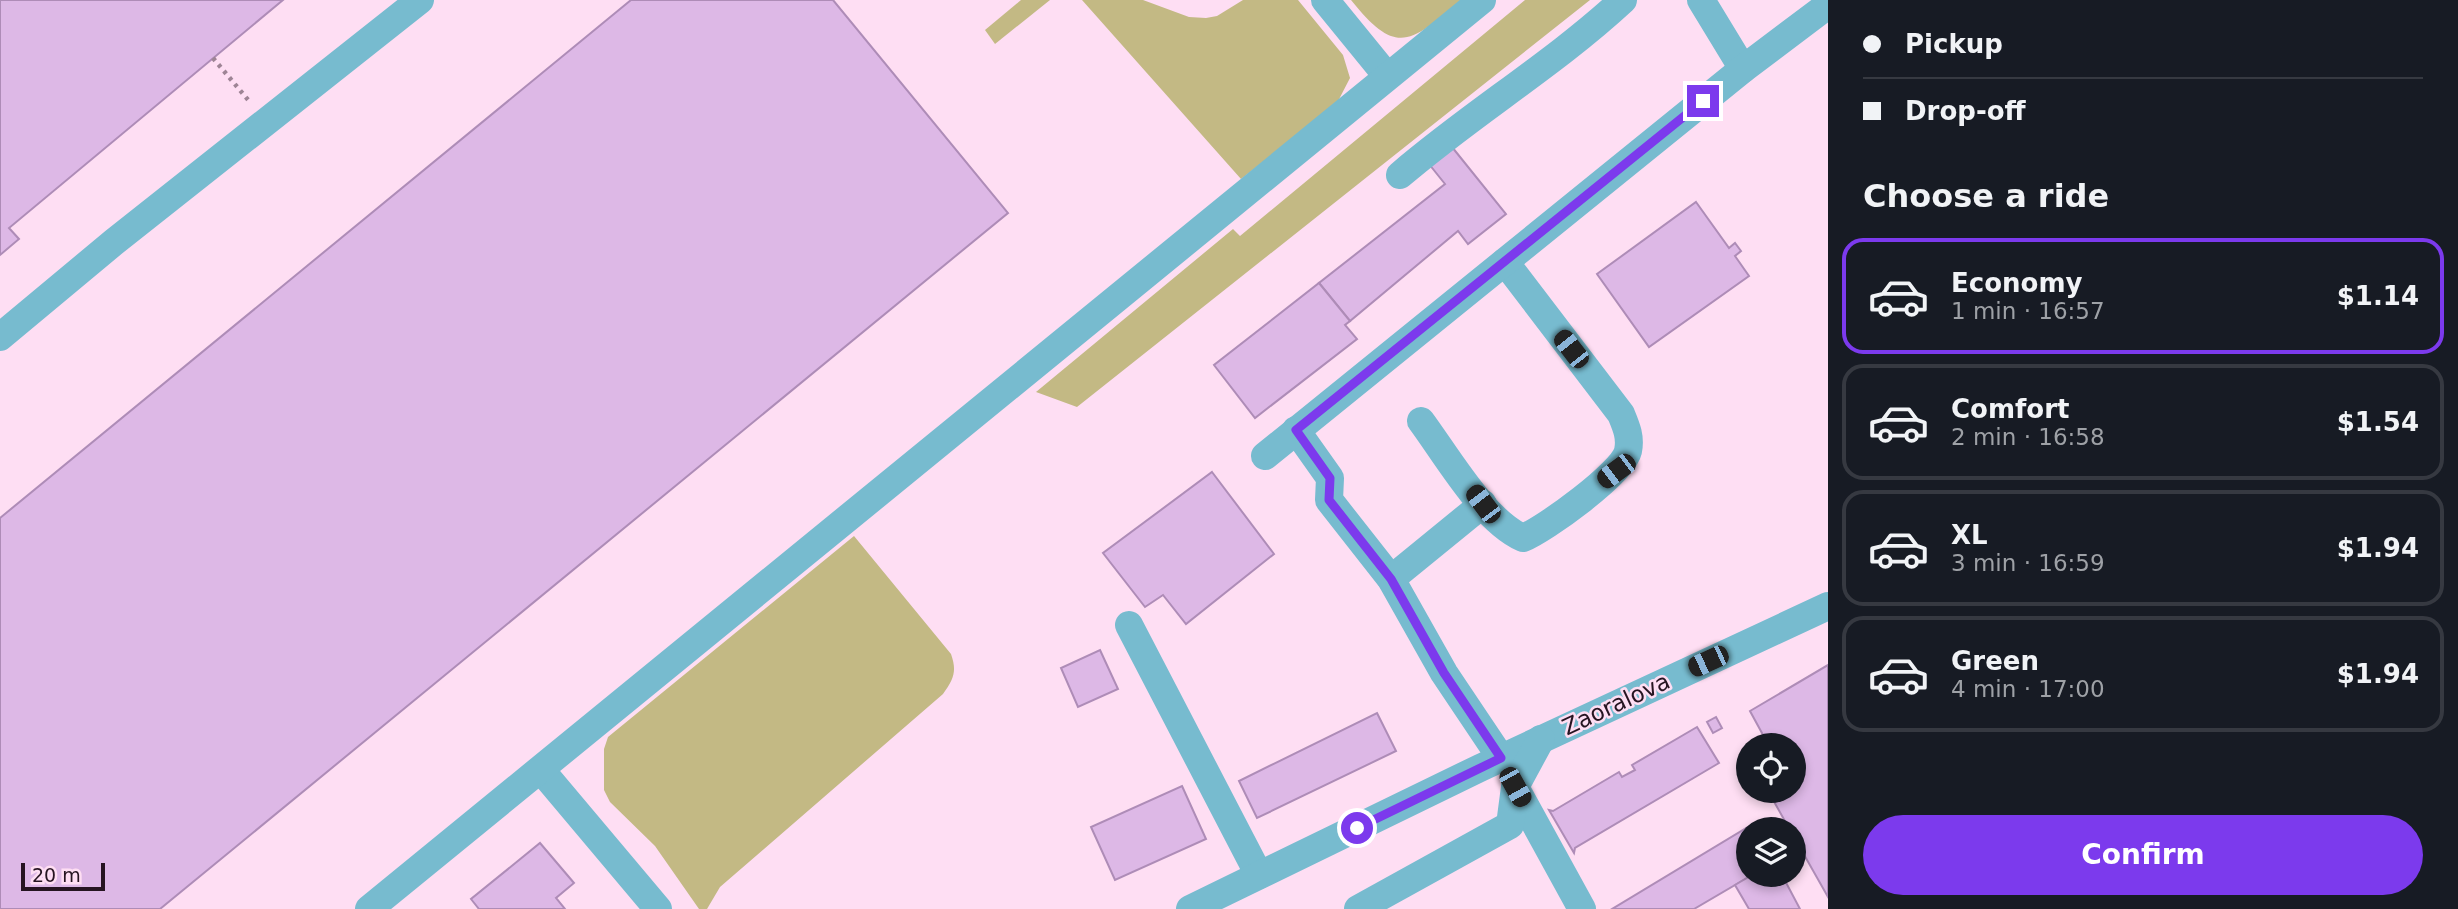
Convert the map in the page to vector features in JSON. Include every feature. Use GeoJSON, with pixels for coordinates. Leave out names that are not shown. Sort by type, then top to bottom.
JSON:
{"type":"FeatureCollection","features":[{"type":"Feature","properties":{"kind":"street"},"geometry":{"type":"LineString","coordinates":[[0,337],[114,242],[420,0]]}},
{"type":"Feature","properties":{"kind":"street"},"geometry":{"type":"LineString","coordinates":[[1325,0],[1387,76]]}},
{"type":"Feature","properties":{"kind":"street"},"geometry":{"type":"LineString","coordinates":[[369,909],[1482,0]]}},
{"type":"Feature","properties":{"kind":"street"},"geometry":{"type":"LineString","coordinates":[[1400,175],[1441,140],[1593,28],[1623,0]]}},
{"type":"Feature","properties":{"kind":"street"},"geometry":{"type":"LineString","coordinates":[[1701,0],[1743,69]]}},
{"type":"Feature","properties":{"kind":"street"},"geometry":{"type":"LineString","coordinates":[[1265,456],[1743,69],[1828,5]]}},
{"type":"Feature","properties":{"kind":"street"},"geometry":{"type":"LineString","coordinates":[[1421,421],[1483,504],[1509,532],[1523,538],[1616,471],[1628,453],[1629,432],[1621,414],[1505,262]]}},
{"type":"Feature","properties":{"kind":"street"},"geometry":{"type":"LineString","coordinates":[[1296,430],[1330,478],[1329,500],[1391,579],[1444,673],[1490,763]]}},
{"type":"Feature","properties":{"kind":"street"},"geometry":{"type":"LineString","coordinates":[[1391,579],[1483,504]]}},
{"type":"Feature","properties":{"kind":"street","name":"Zaoralova"},"geometry":{"type":"LineString","coordinates":[[1190,909],[1490,763],[1828,606]]}},
{"type":"Feature","properties":{"kind":"street"},"geometry":{"type":"LineString","coordinates":[[1129,625],[1259,876]]}},
{"type":"Feature","properties":{"kind":"street"},"geometry":{"type":"LineString","coordinates":[[1358,909],[1510,825],[1515,787],[1541,739]]}},
{"type":"Feature","properties":{"kind":"street"},"geometry":{"type":"LineString","coordinates":[[541,769],[657,909]]}},
{"type":"Feature","properties":{"kind":"street"},"geometry":{"type":"LineString","coordinates":[[1515,787],[1583,909]]}},
{"type":"Feature","properties":{"kind":"path"},"geometry":{"type":"LineString","coordinates":[[213,58],[255,109]]}},
{"type":"Feature","properties":{"kind":"shaded area"},"geometry":{"type":"Polygon","coordinates":[[[1021,0],[1050,0],[995,44],[985,30],[1021,0]]]}},
{"type":"Feature","properties":{"kind":"shaded area"},"geometry":{"type":"Polygon","coordinates":[[[1082,0],[1143,0],[1189,17],[1206,18],[1217,16],[1243,0],[1298,0],[1343,55],[1350,78],[1336,105],[1241,179],[1082,0]]]}},
{"type":"Feature","properties":{"kind":"shaded area"},"geometry":{"type":"Polygon","coordinates":[[[1351,0],[1462,0],[1430,26],[1405,38],[1393,37],[1381,31],[1351,0]]]}},
{"type":"Feature","properties":{"kind":"shaded area"},"geometry":{"type":"Polygon","coordinates":[[[1525,0],[1590,0],[1077,407],[1036,392],[1233,229],[1240,236],[1525,0]]]}},
{"type":"Feature","properties":{"kind":"shaded area"},"geometry":{"type":"Polygon","coordinates":[[[854,536],[951,654],[954,665],[952,679],[943,694],[720,887],[707,909],[699,909],[655,846],[610,802],[604,790],[604,749],[608,737],[854,536]]]}},
{"type":"Feature","properties":{"kind":"building"},"geometry":{"type":"Polygon","coordinates":[[[0,0],[283,0],[9,228],[19,239],[0,255],[0,0]]]}},
{"type":"Feature","properties":{"kind":"building"},"geometry":{"type":"Polygon","coordinates":[[[631,0],[833,0],[1008,213],[160,909],[0,909],[0,518],[631,0]]]}},
{"type":"Feature","properties":{"kind":"building"},"geometry":{"type":"Polygon","coordinates":[[[1452,147],[1506,214],[1468,244],[1458,231],[1350,321],[1319,283],[1445,184],[1429,164],[1452,147]]]}},
{"type":"Feature","properties":{"kind":"building"},"geometry":{"type":"Polygon","coordinates":[[[1696,202],[1729,248],[1735,243],[1741,251],[1735,256],[1749,276],[1649,347],[1597,274],[1696,202]]]}},
{"type":"Feature","properties":{"kind":"building"},"geometry":{"type":"Polygon","coordinates":[[[1319,283],[1350,321],[1345,325],[1357,339],[1255,418],[1214,365],[1319,283]]]}},
{"type":"Feature","properties":{"kind":"building"},"geometry":{"type":"Polygon","coordinates":[[[1212,472],[1274,554],[1186,624],[1163,595],[1145,607],[1103,553],[1212,472]]]}},
{"type":"Feature","properties":{"kind":"building"},"geometry":{"type":"Polygon","coordinates":[[[1100,650],[1118,689],[1078,707],[1061,668],[1100,650]]]}},
{"type":"Feature","properties":{"kind":"building"},"geometry":{"type":"Polygon","coordinates":[[[1828,665],[1828,897],[1806,858],[1806,817],[1783,817],[1775,803],[1806,803],[1806,733],[1762,733],[1750,711],[1828,665]]]}},
{"type":"Feature","properties":{"kind":"building"},"geometry":{"type":"Polygon","coordinates":[[[1377,713],[1396,751],[1257,818],[1239,781],[1377,713]]]}},
{"type":"Feature","properties":{"kind":"building"},"geometry":{"type":"Polygon","coordinates":[[[1716,717],[1722,728],[1713,733],[1707,722],[1716,717]]]}},
{"type":"Feature","properties":{"kind":"building"},"geometry":{"type":"Polygon","coordinates":[[[1697,727],[1719,763],[1575,848],[1574,853],[1549,810],[1553,811],[1619,772],[1622,777],[1635,770],[1632,765],[1697,727]]]}},
{"type":"Feature","properties":{"kind":"building"},"geometry":{"type":"Polygon","coordinates":[[[1182,786],[1206,839],[1115,880],[1091,827],[1182,786]]]}},
{"type":"Feature","properties":{"kind":"building"},"geometry":{"type":"Polygon","coordinates":[[[1736,834],[1736,884],[1694,909],[1612,909],[1736,834]]]}},
{"type":"Feature","properties":{"kind":"building"},"geometry":{"type":"Polygon","coordinates":[[[540,843],[574,883],[556,898],[565,909],[479,909],[471,899],[540,843]]]}},
{"type":"Feature","properties":{"kind":"building"},"geometry":{"type":"Polygon","coordinates":[[[1736,887],[1788,887],[1800,909],[1749,909],[1736,887]]]}},
{"type":"Feature","properties":{"kind":"route"},"geometry":{"type":"LineString","coordinates":[[1357,828],[1501,758],[1444,673],[1391,579],[1329,500],[1330,478],[1296,430],[1703,101]]}}]}
